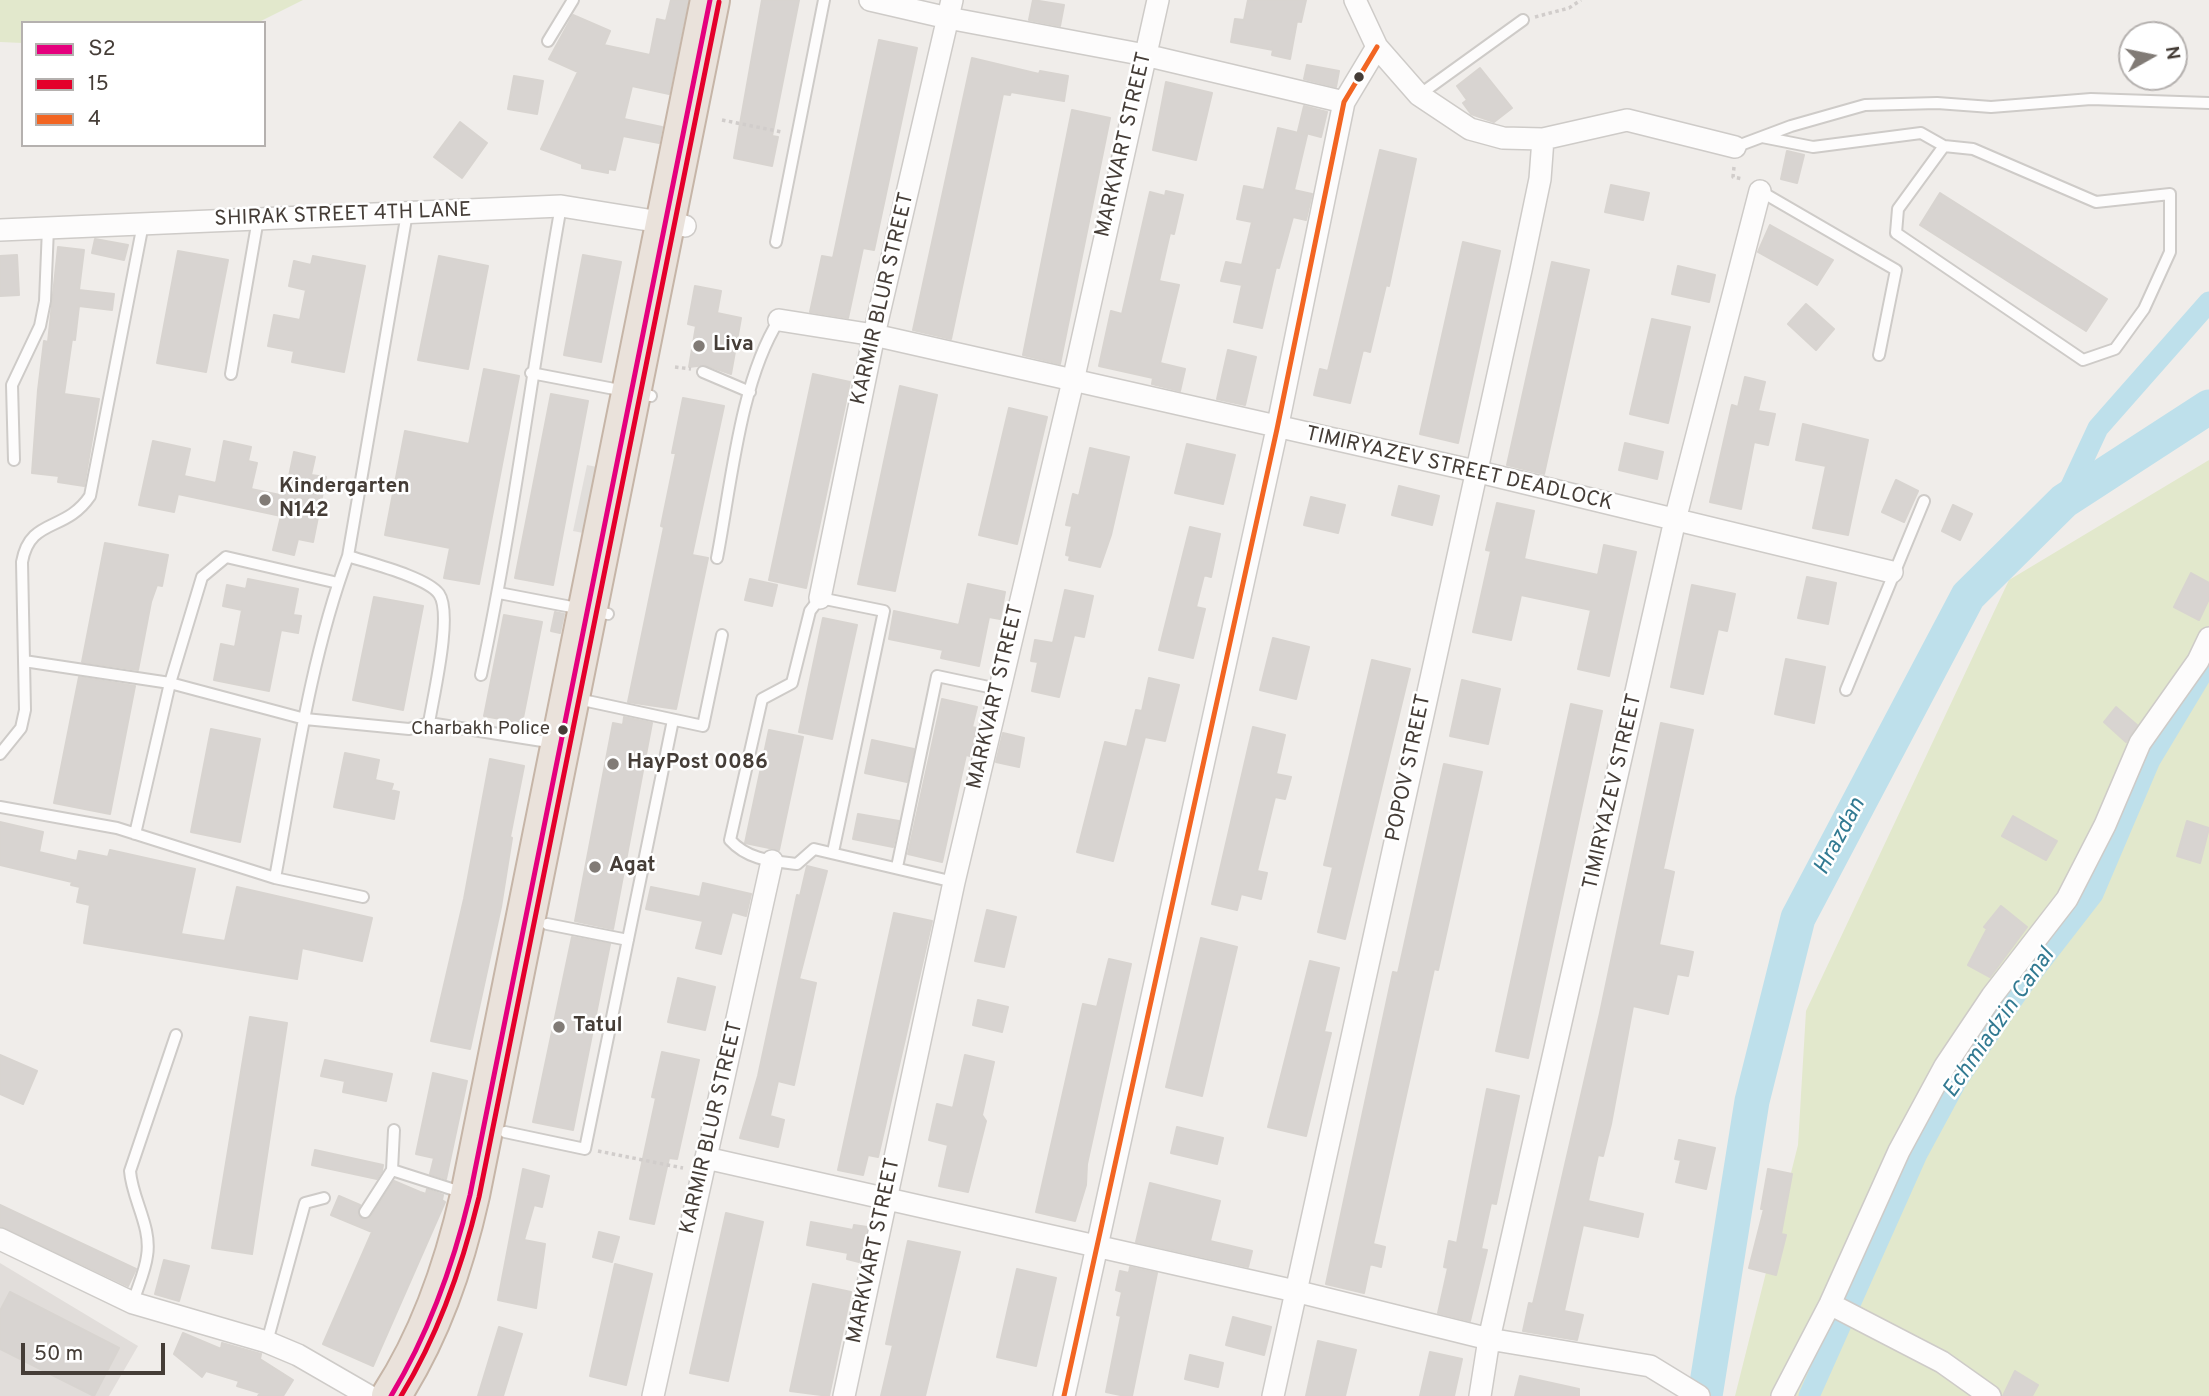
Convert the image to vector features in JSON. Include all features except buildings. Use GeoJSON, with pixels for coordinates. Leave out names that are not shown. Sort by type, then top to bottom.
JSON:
{"type":"FeatureCollection","features":[{"type":"Feature","properties":{"kind":"highway"},"geometry":{"type":"LineString","coordinates":[[675,225],[710,0]]}},
{"type":"Feature","properties":{"kind":"highway"},"geometry":{"type":"LineString","coordinates":[[414,1396],[427,1376],[478,1251],[505,1132],[547,924],[581,700],[641,394],[675,225],[730,0]]}},
{"type":"Feature","properties":{"kind":"highway"},"geometry":{"type":"LineString","coordinates":[[391,1396],[408,1370],[439,1301],[457,1251],[561,744],[581,700]]}},
{"type":"Feature","properties":{"kind":"street"},"geometry":{"type":"LineString","coordinates":[[870,0],[950,9],[1344,102]]}},
{"type":"Feature","properties":{"kind":"street","name":"MARKVART STREET"},"geometry":{"type":"LineString","coordinates":[[844,1396],[954,882],[1073,381],[1158,0]]}},
{"type":"Feature","properties":{"kind":"street"},"geometry":{"type":"LineString","coordinates":[[1355,0],[1377,47],[1419,95],[1470,129],[1503,138],[1543,139],[1627,120],[1735,147]]}},
{"type":"Feature","properties":{"kind":"street","name":"KARMIR BLUR STREET"},"geometry":{"type":"LineString","coordinates":[[820,598],[874,335],[950,9]]}},
{"type":"Feature","properties":{"kind":"street"},"geometry":{"type":"LineString","coordinates":[[1064,1396],[1277,429],[1344,102],[1377,47]]}},
{"type":"Feature","properties":{"kind":"street","name":"POPOV STREET"},"geometry":{"type":"LineString","coordinates":[[1273,1396],[1534,210],[1543,139]]}},
{"type":"Feature","properties":{"kind":"street","name":"TIMIRYAZEV STREET"},"geometry":{"type":"LineString","coordinates":[[1480,1396],[1489,1339],[1752,185]]}},
{"type":"Feature","properties":{"kind":"street","name":"SHIRAK STREET 4TH LANE"},"geometry":{"type":"LineString","coordinates":[[0,230],[561,206],[675,225]]}},
{"type":"Feature","properties":{"kind":"street","name":"TIMIRYAZEV STREET DEADLOCK"},"geometry":{"type":"LineString","coordinates":[[779,320],[874,335],[1277,429],[1475,471],[1892,572]]}},
{"type":"Feature","properties":{"kind":"street"},"geometry":{"type":"LineString","coordinates":[[1782,1396],[1830,1304],[1899,1151],[1945,1066],[1992,996],[2067,899],[2105,825],[2140,743],[2198,661],[2209,638]]}},
{"type":"Feature","properties":{"kind":"street","name":"KARMIR BLUR STREET"},"geometry":{"type":"LineString","coordinates":[[653,1396],[772,861]]}},
{"type":"Feature","properties":{"kind":"street"},"geometry":{"type":"LineString","coordinates":[[706,1158],[1294,1291],[1489,1339],[1621,1359],[1650,1366],[1672,1377],[1699,1396]]}},
{"type":"Feature","properties":{"kind":"street"},"geometry":{"type":"LineString","coordinates":[[0,1239],[133,1303],[267,1342],[298,1355],[369,1396]]}},
{"type":"Feature","properties":{"kind":"street"},"geometry":{"type":"LineString","coordinates":[[1830,1304],[1858,1315],[1942,1362],[1990,1396]]}},
{"type":"Feature","properties":{"kind":"lane"},"geometry":{"type":"LineString","coordinates":[[548,41],[573,0]]}},
{"type":"Feature","properties":{"kind":"lane"},"geometry":{"type":"LineString","coordinates":[[776,242],[824,0]]}},
{"type":"Feature","properties":{"kind":"lane"},"geometry":{"type":"LineString","coordinates":[[1419,95],[1523,20]]}},
{"type":"Feature","properties":{"kind":"lane"},"geometry":{"type":"LineString","coordinates":[[1735,147],[1865,105],[1937,103],[1991,107],[2091,99],[2209,103]]}},
{"type":"Feature","properties":{"kind":"lane"},"geometry":{"type":"LineString","coordinates":[[1762,137],[1813,147],[1921,133],[1944,146],[1973,149],[2095,202],[2170,194],[2170,252],[2144,309],[2115,349],[2083,360],[1896,233],[1898,209],[1944,146]]}},
{"type":"Feature","properties":{"kind":"lane"},"geometry":{"type":"LineString","coordinates":[[1752,185],[1896,271],[1879,355]]}},
{"type":"Feature","properties":{"kind":"lane"},"geometry":{"type":"LineString","coordinates":[[481,675],[499,593],[531,373],[561,206]]}},
{"type":"Feature","properties":{"kind":"lane"},"geometry":{"type":"LineString","coordinates":[[275,878],[305,719],[338,583],[348,556],[407,213]]}},
{"type":"Feature","properties":{"kind":"lane"},"geometry":{"type":"LineString","coordinates":[[230,374],[258,219]]}},
{"type":"Feature","properties":{"kind":"lane"},"geometry":{"type":"LineString","coordinates":[[0,754],[20,728],[23,719],[22,562],[25,543],[32,535],[66,520],[83,507],[90,496],[143,224]]}},
{"type":"Feature","properties":{"kind":"lane"},"geometry":{"type":"LineString","coordinates":[[13,460],[12,386],[40,326],[46,289],[48,228]]}},
{"type":"Feature","properties":{"kind":"lane"},"geometry":{"type":"LineString","coordinates":[[718,558],[758,359],[779,320]]}},
{"type":"Feature","properties":{"kind":"lane"},"geometry":{"type":"LineString","coordinates":[[703,372],[750,392]]}},
{"type":"Feature","properties":{"kind":"lane"},"geometry":{"type":"LineString","coordinates":[[531,373],[641,394]]}},
{"type":"Feature","properties":{"kind":"lane"},"geometry":{"type":"LineString","coordinates":[[1846,690],[1892,572],[1924,501]]}},
{"type":"Feature","properties":{"kind":"lane"},"geometry":{"type":"LineString","coordinates":[[348,556],[425,583],[439,594],[444,614],[429,723]]}},
{"type":"Feature","properties":{"kind":"lane"},"geometry":{"type":"LineString","coordinates":[[135,834],[170,683],[202,577],[226,557],[338,583]]}},
{"type":"Feature","properties":{"kind":"lane"},"geometry":{"type":"LineString","coordinates":[[499,593],[598,612]]}},
{"type":"Feature","properties":{"kind":"lane"},"geometry":{"type":"LineString","coordinates":[[833,852],[884,611],[820,598],[810,611],[792,683],[762,699],[730,841],[743,854],[772,861],[797,864],[814,849],[954,882]]}},
{"type":"Feature","properties":{"kind":"lane"},"geometry":{"type":"LineString","coordinates":[[581,700],[702,726],[722,635]]}},
{"type":"Feature","properties":{"kind":"lane"},"geometry":{"type":"LineString","coordinates":[[24,661],[170,683],[305,719],[410,729],[429,723],[561,744]]}},
{"type":"Feature","properties":{"kind":"lane"},"geometry":{"type":"LineString","coordinates":[[897,867],[937,676],[998,690]]}},
{"type":"Feature","properties":{"kind":"lane"},"geometry":{"type":"LineString","coordinates":[[505,1132],[585,1149],[673,720]]}},
{"type":"Feature","properties":{"kind":"lane"},"geometry":{"type":"LineString","coordinates":[[0,807],[135,834],[275,878],[363,897]]}},
{"type":"Feature","properties":{"kind":"lane"},"geometry":{"type":"LineString","coordinates":[[547,924],[628,940]]}},
{"type":"Feature","properties":{"kind":"lane"},"geometry":{"type":"LineString","coordinates":[[133,1303],[147,1256],[147,1240],[131,1187],[130,1171],[176,1035]]}},
{"type":"Feature","properties":{"kind":"lane"},"geometry":{"type":"LineString","coordinates":[[365,1212],[392,1170],[394,1130]]}},
{"type":"Feature","properties":{"kind":"lane"},"geometry":{"type":"LineString","coordinates":[[392,1170],[470,1195]]}},
{"type":"Feature","properties":{"kind":"lane"},"geometry":{"type":"LineString","coordinates":[[267,1342],[306,1203],[324,1198]]}},
{"type":"Feature","properties":{"kind":"path"},"geometry":{"type":"LineString","coordinates":[[1523,20],[1569,8],[1581,0]]}},
{"type":"Feature","properties":{"kind":"path"},"geometry":{"type":"LineString","coordinates":[[722,120],[796,135]]}},
{"type":"Feature","properties":{"kind":"path"},"geometry":{"type":"LineString","coordinates":[[1734,177],[1752,185]]}},
{"type":"Feature","properties":{"kind":"path"},"geometry":{"type":"LineString","coordinates":[[585,1149],[678,1167]]}},
{"type":"Feature","properties":{"kind":"shaded area"},"geometry":{"type":"Polygon","coordinates":[[[587,465],[607,469],[593,535],[573,531],[587,465]]]}},
{"type":"Feature","properties":{"kind":"shaded area"},"geometry":{"type":"Polygon","coordinates":[[[0,1263],[138,1346],[109,1396],[0,1396],[0,1263]]]}},
{"type":"Feature","properties":{"kind":"green space"},"geometry":{"type":"Polygon","coordinates":[[[0,0],[303,0],[261,21],[21,21],[21,43],[0,42],[0,0]]]}},
{"type":"Feature","properties":{"kind":"green space"},"geometry":{"type":"Polygon","coordinates":[[[2209,460],[2209,1396],[1735,1396],[1798,1145],[1806,1011],[2009,580],[2209,460]]]}},
{"type":"Feature","properties":{"kind":"waterway"},"geometry":{"type":"LineString","coordinates":[[2064,501],[2098,428],[2209,302]]}},
{"type":"Feature","properties":{"kind":"waterway","name":"Hrazdan"},"geometry":{"type":"LineString","coordinates":[[1705,1396],[1752,1101],[1798,918],[1968,596],[2064,501],[2209,407]]}},
{"type":"Feature","properties":{"kind":"waterway","name":"Echmiadzin Canal"},"geometry":{"type":"LineString","coordinates":[[1809,1396],[1917,1154],[1957,1080],[2024,983],[2093,894],[2150,760],[2209,662]]}},
{"type":"Feature","properties":{"kind":"transit line","name":"Տ2"},"geometry":{"type":"LineString","coordinates":[[391,1396],[417,1348],[438,1298],[456,1248],[470,1195],[710,0]]}},
{"type":"Feature","properties":{"kind":"transit line","name":"15"},"geometry":{"type":"LineString","coordinates":[[401,1396],[427,1349],[448,1300],[479,1197],[719,2]]}},
{"type":"Feature","properties":{"kind":"transit line","name":"4"},"geometry":{"type":"LineString","coordinates":[[1064,1396],[1277,429],[1344,102],[1377,47]]}},
{"type":"Feature","properties":{"kind":"place","name":"Liva"},"geometry":{"type":"Point","coordinates":[699,346]}},
{"type":"Feature","properties":{"kind":"place","name":"Kindergarten N142"},"geometry":{"type":"Point","coordinates":[265,500]}},
{"type":"Feature","properties":{"kind":"place","name":"Charbakh Police"},"geometry":{"type":"Point","coordinates":[563,730]}},
{"type":"Feature","properties":{"kind":"place","name":"HayPost 0086"},"geometry":{"type":"Point","coordinates":[613,764]}},
{"type":"Feature","properties":{"kind":"place","name":"Agat"},"geometry":{"type":"Point","coordinates":[595,867]}},
{"type":"Feature","properties":{"kind":"place","name":"Tatul"},"geometry":{"type":"Point","coordinates":[559,1027]}}]}
